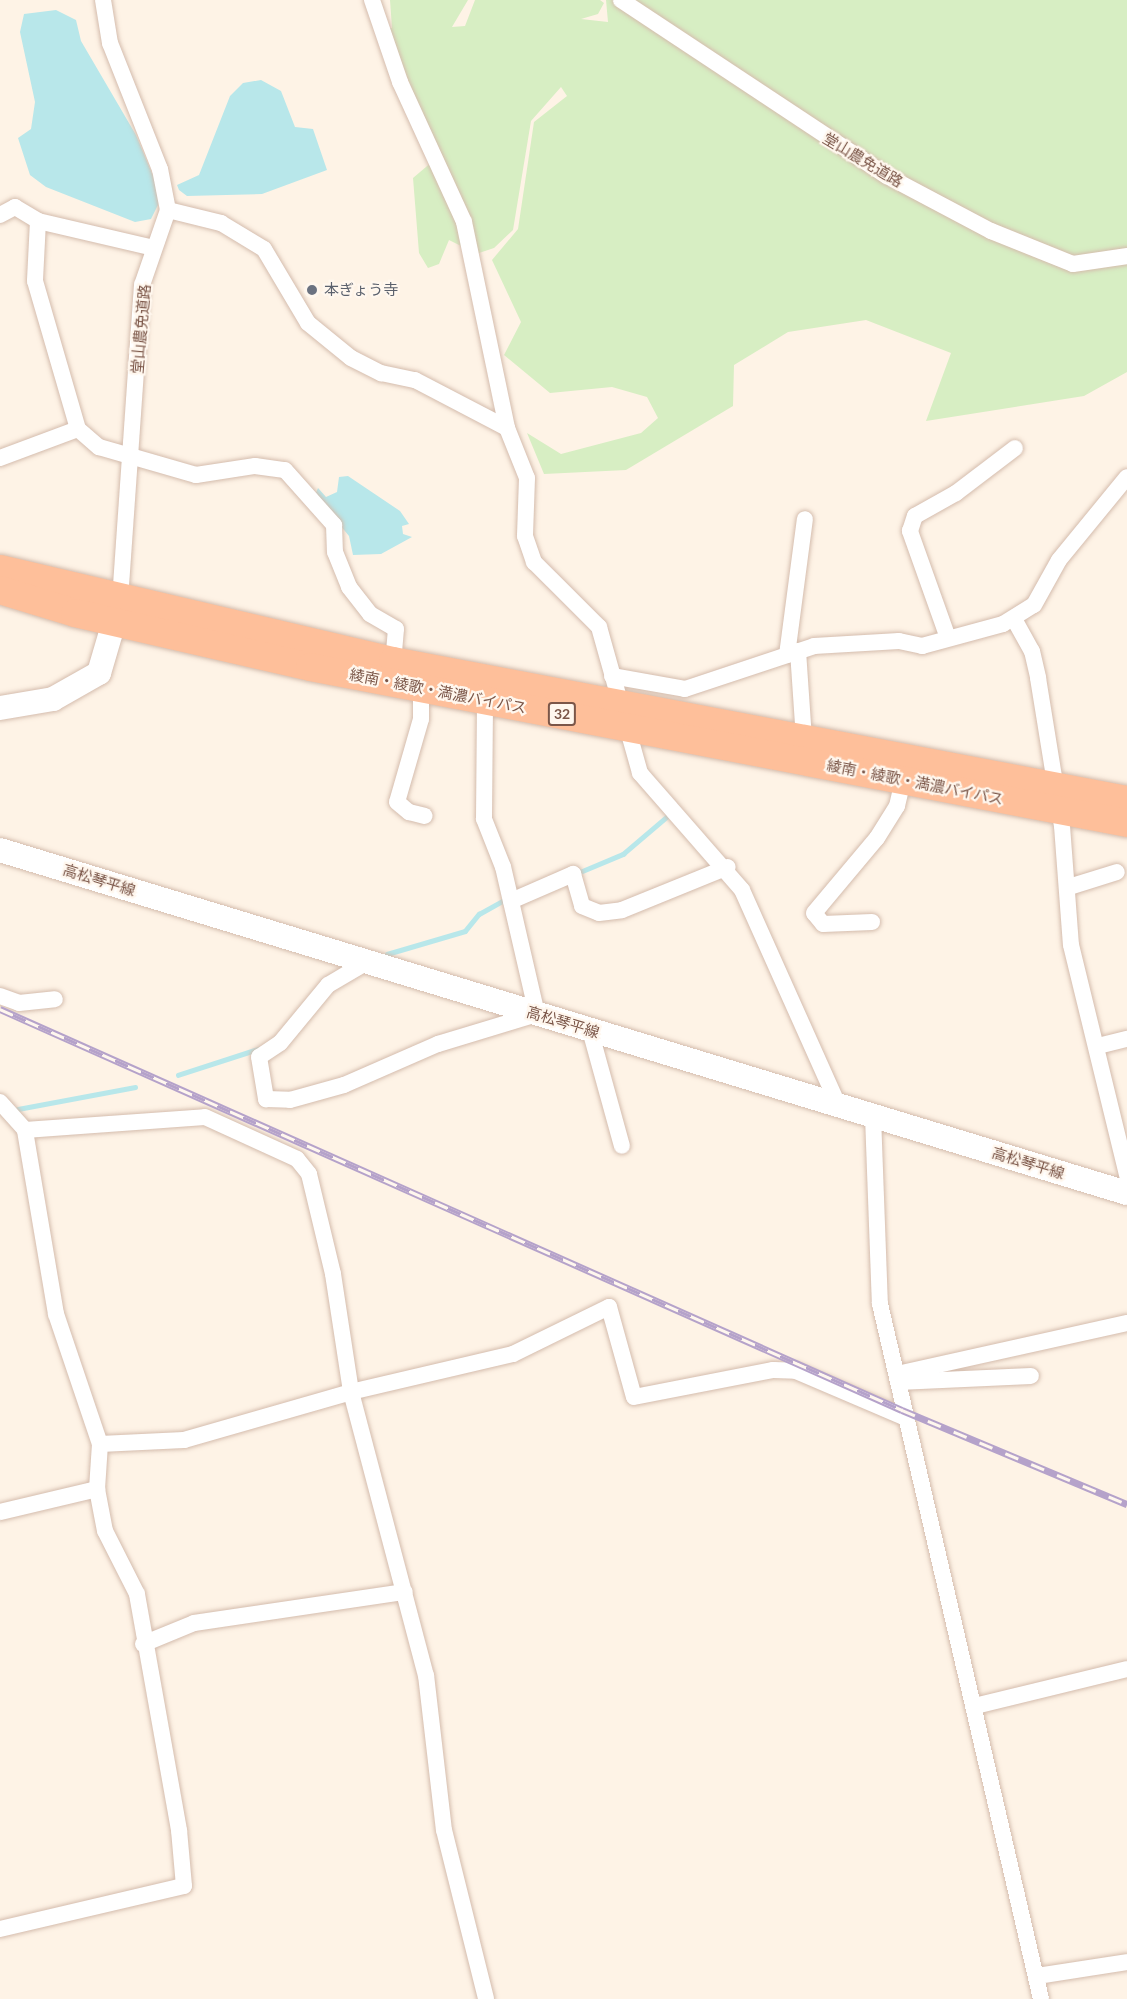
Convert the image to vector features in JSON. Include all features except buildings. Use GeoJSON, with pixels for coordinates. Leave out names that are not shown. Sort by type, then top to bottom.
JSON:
{"type":"FeatureCollection","features":[{"type":"Feature","properties":{"kind":"highway","name":"綾南・綾歌・満濃バイパス"},"geometry":{"type":"LineString","coordinates":[[0,569],[118,610],[421,689],[485,700],[804,738],[1056,798],[1127,822]]}},
{"type":"Feature","properties":{"kind":"highway","name":"綾南・綾歌・満濃バイパス"},"geometry":{"type":"LineString","coordinates":[[0,590],[393,661],[903,780],[1056,798],[1127,800]]}},
{"type":"Feature","properties":{"kind":"main road"},"geometry":{"type":"LineString","coordinates":[[0,708],[38,704],[83,685],[103,665],[118,610]]}},
{"type":"Feature","properties":{"kind":"main road","name":"高松琴平線"},"geometry":{"type":"LineString","coordinates":[[0,850],[1127,1193]]}},
{"type":"Feature","properties":{"kind":"street"},"geometry":{"type":"LineString","coordinates":[[103,0],[110,43],[160,169],[168,210],[221,223],[264,249],[308,323],[351,358],[381,373],[415,380],[507,428]]}},
{"type":"Feature","properties":{"kind":"street"},"geometry":{"type":"LineString","coordinates":[[372,0],[400,82],[464,222],[507,428],[527,478],[525,536],[534,562],[599,627],[640,773],[728,867],[838,1105]]}},
{"type":"Feature","properties":{"kind":"street","name":"堂山農免道路"},"geometry":{"type":"LineString","coordinates":[[621,0],[887,176],[991,231],[1073,264],[1127,256]]}},
{"type":"Feature","properties":{"kind":"street"},"geometry":{"type":"LineString","coordinates":[[0,215],[15,207],[38,221],[154,248]]}},
{"type":"Feature","properties":{"kind":"street","name":"堂山農免道路"},"geometry":{"type":"LineString","coordinates":[[118,610],[132,460],[142,285],[168,210]]}},
{"type":"Feature","properties":{"kind":"street"},"geometry":{"type":"LineString","coordinates":[[38,221],[35,281],[78,429],[99,447],[132,460],[196,475],[255,466],[285,470],[334,525],[335,552],[349,587],[370,614],[396,629],[393,661],[421,689],[420,719],[397,802],[409,812],[425,816]]}},
{"type":"Feature","properties":{"kind":"street"},"geometry":{"type":"LineString","coordinates":[[0,458],[78,429]]}},
{"type":"Feature","properties":{"kind":"street"},"geometry":{"type":"LineString","coordinates":[[948,638],[910,531],[915,516],[956,494],[1015,448]]}},
{"type":"Feature","properties":{"kind":"street"},"geometry":{"type":"LineString","coordinates":[[612,676],[685,689],[793,653],[898,641],[922,646],[1014,619],[1034,605],[1059,560],[1127,477]]}},
{"type":"Feature","properties":{"kind":"street"},"geometry":{"type":"LineString","coordinates":[[804,738],[793,653],[805,519]]}},
{"type":"Feature","properties":{"kind":"street"},"geometry":{"type":"LineString","coordinates":[[1014,619],[1032,651],[1069,887],[1071,945],[1098,1046],[1120,1111],[1127,1175]]}},
{"type":"Feature","properties":{"kind":"street"},"geometry":{"type":"LineString","coordinates":[[366,962],[328,985],[285,1037],[260,1057],[266,1099],[291,1100],[344,1084],[438,1044],[537,1014],[511,901],[481,795],[485,700]]}},
{"type":"Feature","properties":{"kind":"street"},"geometry":{"type":"LineString","coordinates":[[872,922],[823,924],[814,913],[877,838],[897,806],[903,780]]}},
{"type":"Feature","properties":{"kind":"street"},"geometry":{"type":"LineString","coordinates":[[511,901],[573,874],[582,906],[598,914],[622,910],[728,867]]}},
{"type":"Feature","properties":{"kind":"street"},"geometry":{"type":"LineString","coordinates":[[1069,887],[1117,872]]}},
{"type":"Feature","properties":{"kind":"street"},"geometry":{"type":"LineString","coordinates":[[0,996],[19,1003],[55,999]]}},
{"type":"Feature","properties":{"kind":"street"},"geometry":{"type":"LineString","coordinates":[[590,1030],[622,1146]]}},
{"type":"Feature","properties":{"kind":"street"},"geometry":{"type":"LineString","coordinates":[[1098,1046],[1127,1039]]}},
{"type":"Feature","properties":{"kind":"street"},"geometry":{"type":"LineString","coordinates":[[0,1929],[184,1886],[179,1830],[143,1644],[137,1594],[105,1531],[97,1489],[100,1444],[56,1314],[25,1130],[2,1111]]}},
{"type":"Feature","properties":{"kind":"street"},"geometry":{"type":"LineString","coordinates":[[873,1116],[880,1304],[898,1378],[904,1418],[975,1706],[1041,1999]]}},
{"type":"Feature","properties":{"kind":"street"},"geometry":{"type":"LineString","coordinates":[[25,1130],[205,1117],[297,1159],[309,1174],[333,1274],[351,1392],[428,1686],[444,1830],[486,1999]]}},
{"type":"Feature","properties":{"kind":"street"},"geometry":{"type":"LineString","coordinates":[[100,1444],[184,1440],[351,1392],[513,1354],[609,1307],[634,1397],[796,1371],[904,1418]]}},
{"type":"Feature","properties":{"kind":"street"},"geometry":{"type":"LineString","coordinates":[[898,1378],[1127,1323]]}},
{"type":"Feature","properties":{"kind":"street"},"geometry":{"type":"LineString","coordinates":[[898,1378],[1031,1376]]}},
{"type":"Feature","properties":{"kind":"street"},"geometry":{"type":"LineString","coordinates":[[0,1512],[97,1489]]}},
{"type":"Feature","properties":{"kind":"street"},"geometry":{"type":"LineString","coordinates":[[143,1644],[194,1623],[405,1592]]}},
{"type":"Feature","properties":{"kind":"street"},"geometry":{"type":"LineString","coordinates":[[975,1706],[1127,1669]]}},
{"type":"Feature","properties":{"kind":"street"},"geometry":{"type":"LineString","coordinates":[[1037,1976],[1127,1962]]}},
{"type":"Feature","properties":{"kind":"green space"},"geometry":{"type":"Polygon","coordinates":[[[390,0],[468,0],[452,27],[465,26],[475,0],[600,0],[604,3],[598,14],[581,19],[608,22],[606,0],[1127,0],[1127,372],[1084,396],[926,421],[951,353],[866,320],[788,332],[734,365],[733,406],[626,470],[544,474],[527,433],[561,454],[641,433],[658,418],[647,397],[612,387],[550,393],[504,355],[521,322],[492,260],[518,229],[534,122],[567,96],[561,87],[531,121],[513,230],[494,248],[476,254],[388,28],[392,28],[390,0]]]}},
{"type":"Feature","properties":{"kind":"green space"},"geometry":{"type":"Polygon","coordinates":[[[433,161],[467,249],[449,240],[439,264],[428,268],[419,253],[413,178],[433,161]]]}},
{"type":"Feature","properties":{"kind":"water"},"geometry":{"type":"Polygon","coordinates":[[[56,10],[76,20],[81,41],[136,135],[156,183],[159,203],[151,219],[135,222],[46,187],[30,175],[18,138],[31,129],[35,102],[20,32],[24,14],[56,10]]]}},
{"type":"Feature","properties":{"kind":"water"},"geometry":{"type":"Polygon","coordinates":[[[261,80],[281,91],[295,127],[313,129],[327,170],[262,194],[187,196],[179,190],[177,185],[199,175],[230,96],[243,83],[261,80]]]}},
{"type":"Feature","properties":{"kind":"water"},"geometry":{"type":"Polygon","coordinates":[[[348,476],[400,511],[409,524],[402,526],[403,534],[412,537],[381,554],[353,555],[349,536],[315,495],[318,488],[326,497],[337,492],[339,477],[348,476]]]}},
{"type":"Feature","properties":{"kind":"waterway"},"geometry":{"type":"LineString","coordinates":[[580,872],[623,854],[670,814]]}},
{"type":"Feature","properties":{"kind":"waterway"},"geometry":{"type":"LineString","coordinates":[[387,954],[465,931],[479,914],[504,900]]}},
{"type":"Feature","properties":{"kind":"waterway"},"geometry":{"type":"LineString","coordinates":[[178,1075],[258,1049]]}},
{"type":"Feature","properties":{"kind":"waterway"},"geometry":{"type":"LineString","coordinates":[[18,1109],[135,1087]]}},
{"type":"Feature","properties":{"kind":"railway"},"geometry":{"type":"LineString","coordinates":[[0,1009],[902,1410],[1127,1504]]}},
{"type":"Feature","properties":{"kind":"place","name":"本ぎょう寺"},"geometry":{"type":"Point","coordinates":[312,290]}}]}
